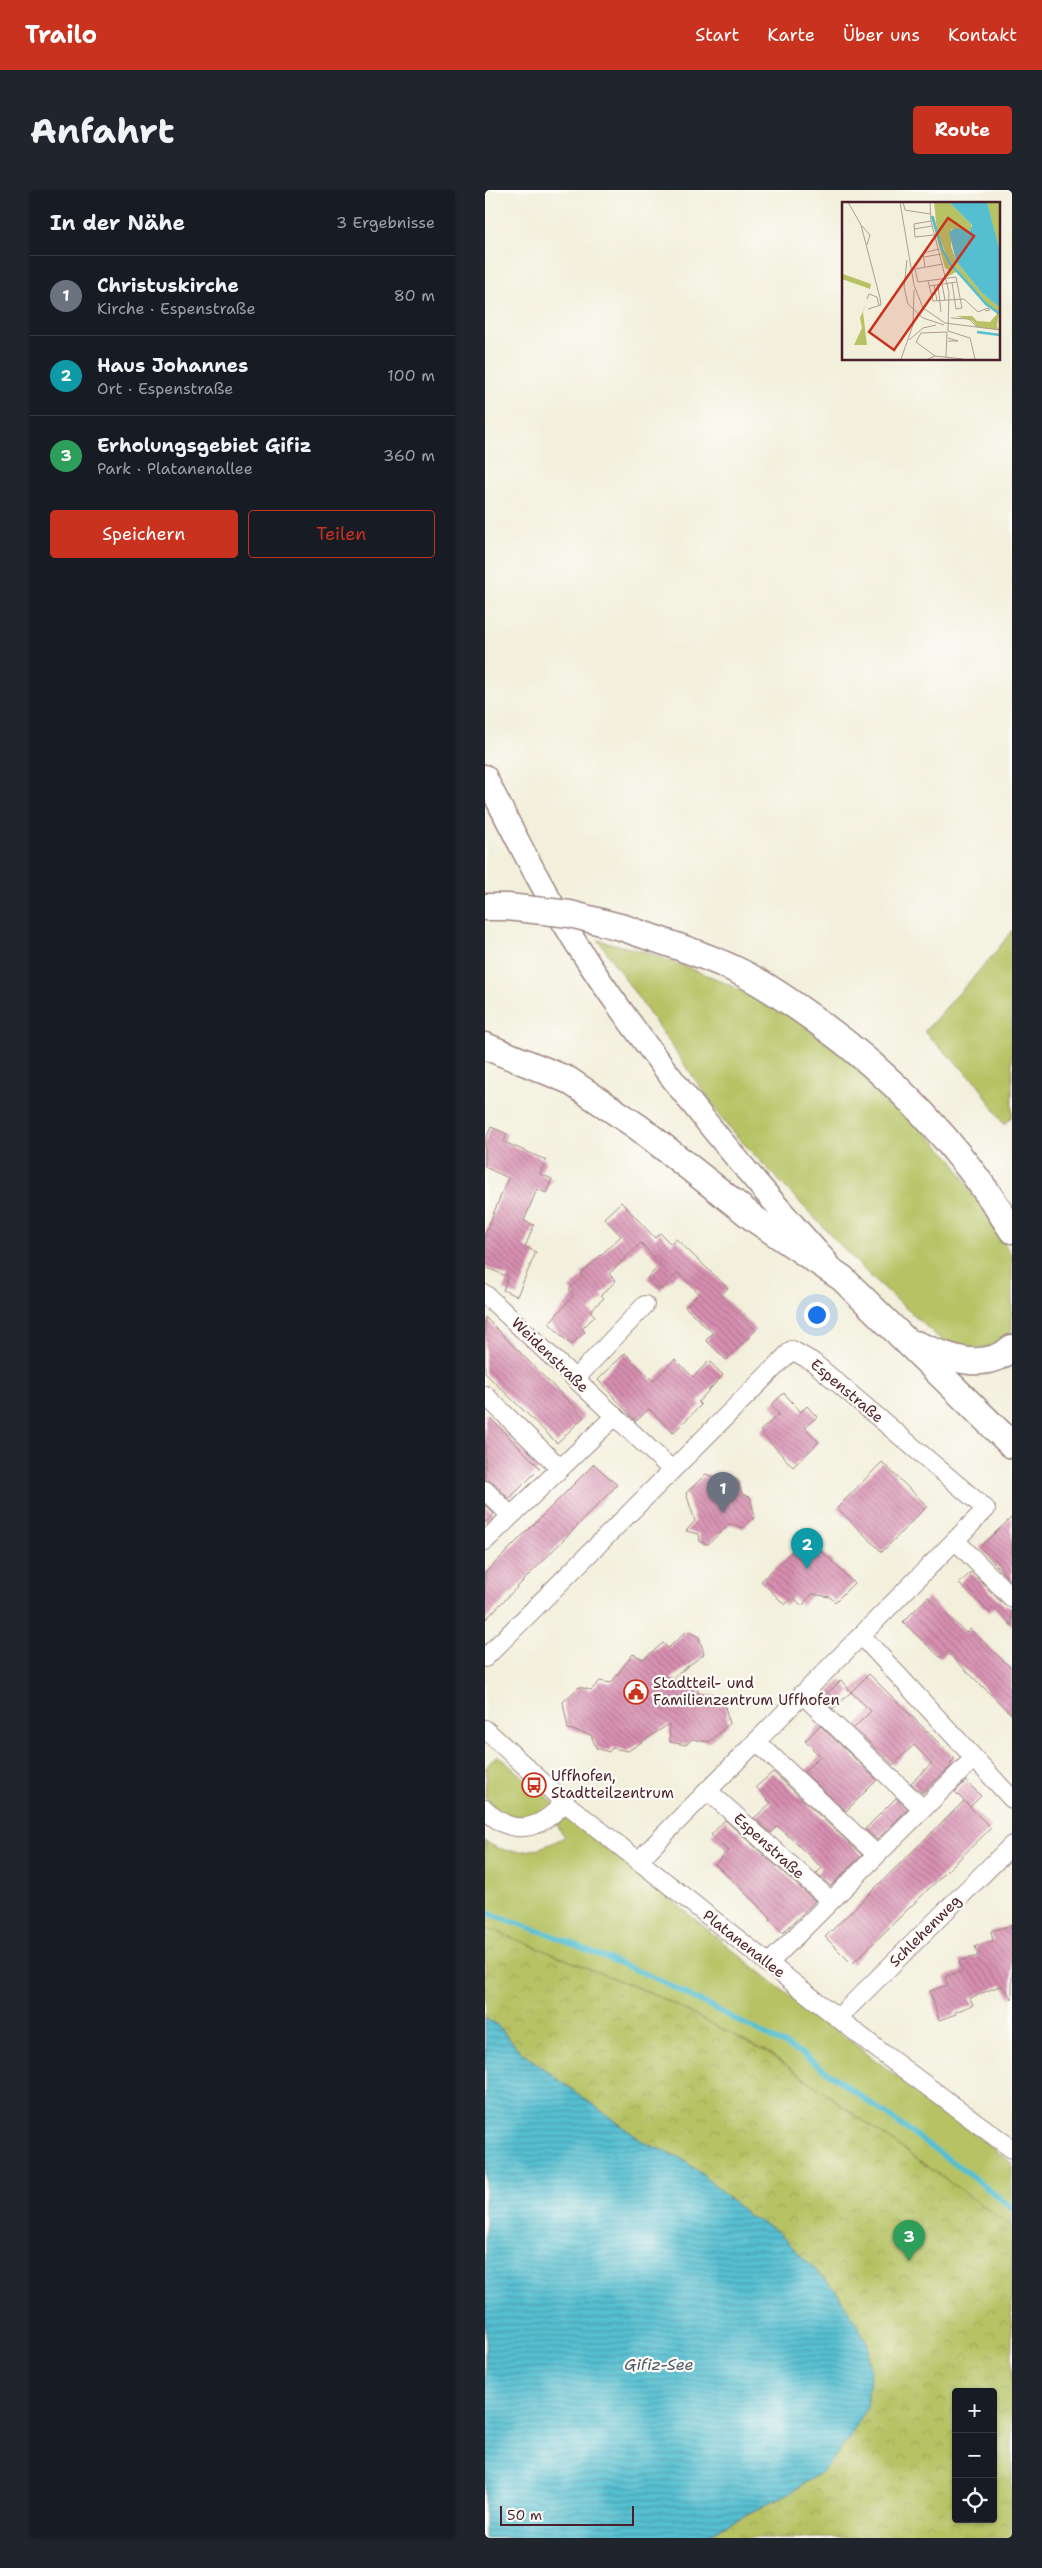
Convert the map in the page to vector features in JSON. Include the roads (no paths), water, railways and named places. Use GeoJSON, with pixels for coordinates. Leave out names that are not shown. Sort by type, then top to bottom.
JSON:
{"type":"FeatureCollection","features":[{"type":"Feature","properties":{"kind":"highway"},"geometry":{"type":"LineString","coordinates":[[496,907],[570,914],[624,928],[734,969],[787,1000],[847,1042],[903,1090],[955,1147],[1012,1230]]}},
{"type":"Feature","properties":{"kind":"highway"},"geometry":{"type":"LineString","coordinates":[[485,1046],[568,1080],[638,1127],[757,1220],[842,1278],[1012,1446]]}},
{"type":"Feature","properties":{"kind":"highway"},"geometry":{"type":"LineString","coordinates":[[905,1340],[964,1362],[984,1362],[1003,1355],[1012,1348]]}},
{"type":"Feature","properties":{"kind":"main road"},"geometry":{"type":"LineString","coordinates":[[485,776],[537,876],[589,964],[650,1050],[767,1195],[842,1278]]}},
{"type":"Feature","properties":{"kind":"street","name":"Weidenstraße"},"geometry":{"type":"LineString","coordinates":[[485,1294],[672,1470]]}},
{"type":"Feature","properties":{"kind":"street"},"geometry":{"type":"LineString","coordinates":[[575,1379],[645,1305]]}},
{"type":"Feature","properties":{"kind":"street","name":"Espenstraße"},"geometry":{"type":"LineString","coordinates":[[485,1658],[792,1350],[813,1362],[986,1509],[638,1861]]}},
{"type":"Feature","properties":{"kind":"street"},"geometry":{"type":"LineString","coordinates":[[485,1395],[560,1468]]}},
{"type":"Feature","properties":{"kind":"street"},"geometry":{"type":"LineString","coordinates":[[485,1541],[615,1416]]}},
{"type":"Feature","properties":{"kind":"street"},"geometry":{"type":"LineString","coordinates":[[485,1490],[511,1516]]}},
{"type":"Feature","properties":{"kind":"street"},"geometry":{"type":"LineString","coordinates":[[955,1540],[1012,1598]]}},
{"type":"Feature","properties":{"kind":"street"},"geometry":{"type":"LineString","coordinates":[[861,1635],[1012,1799]]}},
{"type":"Feature","properties":{"kind":"street"},"geometry":{"type":"LineString","coordinates":[[802,1694],[923,1809]]}},
{"type":"Feature","properties":{"kind":"street","name":"Platanenallee"},"geometry":{"type":"LineString","coordinates":[[488,1740],[768,1964],[839,2017],[881,2052],[1012,2149]]}},
{"type":"Feature","properties":{"kind":"street"},"geometry":{"type":"LineString","coordinates":[[756,1740],[877,1855]]}},
{"type":"Feature","properties":{"kind":"street"},"geometry":{"type":"LineString","coordinates":[[768,1964],[974,1758]]}},
{"type":"Feature","properties":{"kind":"street","name":"Espenstraße"},"geometry":{"type":"LineString","coordinates":[[707,1790],[831,1901]]}},
{"type":"Feature","properties":{"kind":"street"},"geometry":{"type":"LineString","coordinates":[[485,1809],[496,1821],[516,1827],[535,1825],[552,1817],[564,1802]]}},
{"type":"Feature","properties":{"kind":"street","name":"Schlehenweg"},"geometry":{"type":"LineString","coordinates":[[839,2017],[1012,1845]]}},
{"type":"Feature","properties":{"kind":"water","name":"Gifiz-See"},"geometry":{"type":"Polygon","coordinates":[[[485,2019],[495,2023],[521,2052],[645,2143],[679,2157],[698,2171],[749,2216],[777,2231],[836,2291],[868,2344],[870,2373],[867,2408],[848,2440],[822,2472],[784,2496],[700,2538],[485,2538],[485,2019]]]}},
{"type":"Feature","properties":{"kind":"waterway"},"geometry":{"type":"LineString","coordinates":[[485,1912],[551,1935],[657,1979],[801,2053],[969,2174],[1012,2208]]}},
{"type":"Feature","properties":{"kind":"place","name":"Christuskirche"},"geometry":{"type":"Point","coordinates":[723,1513]}},
{"type":"Feature","properties":{"kind":"place","name":"Haus Johannes"},"geometry":{"type":"Point","coordinates":[807,1569]}},
{"type":"Feature","properties":{"kind":"place","name":"Stadtteil- und Familienzentrum Uffhofen"},"geometry":{"type":"Point","coordinates":[636,1692]}},
{"type":"Feature","properties":{"kind":"place","name":"Uffhofen, Stadtteilzentrum"},"geometry":{"type":"Point","coordinates":[534,1785]}},
{"type":"Feature","properties":{"kind":"place","name":"Erholungsgebiet Gifiz"},"geometry":{"type":"Point","coordinates":[909,2261]}}]}
